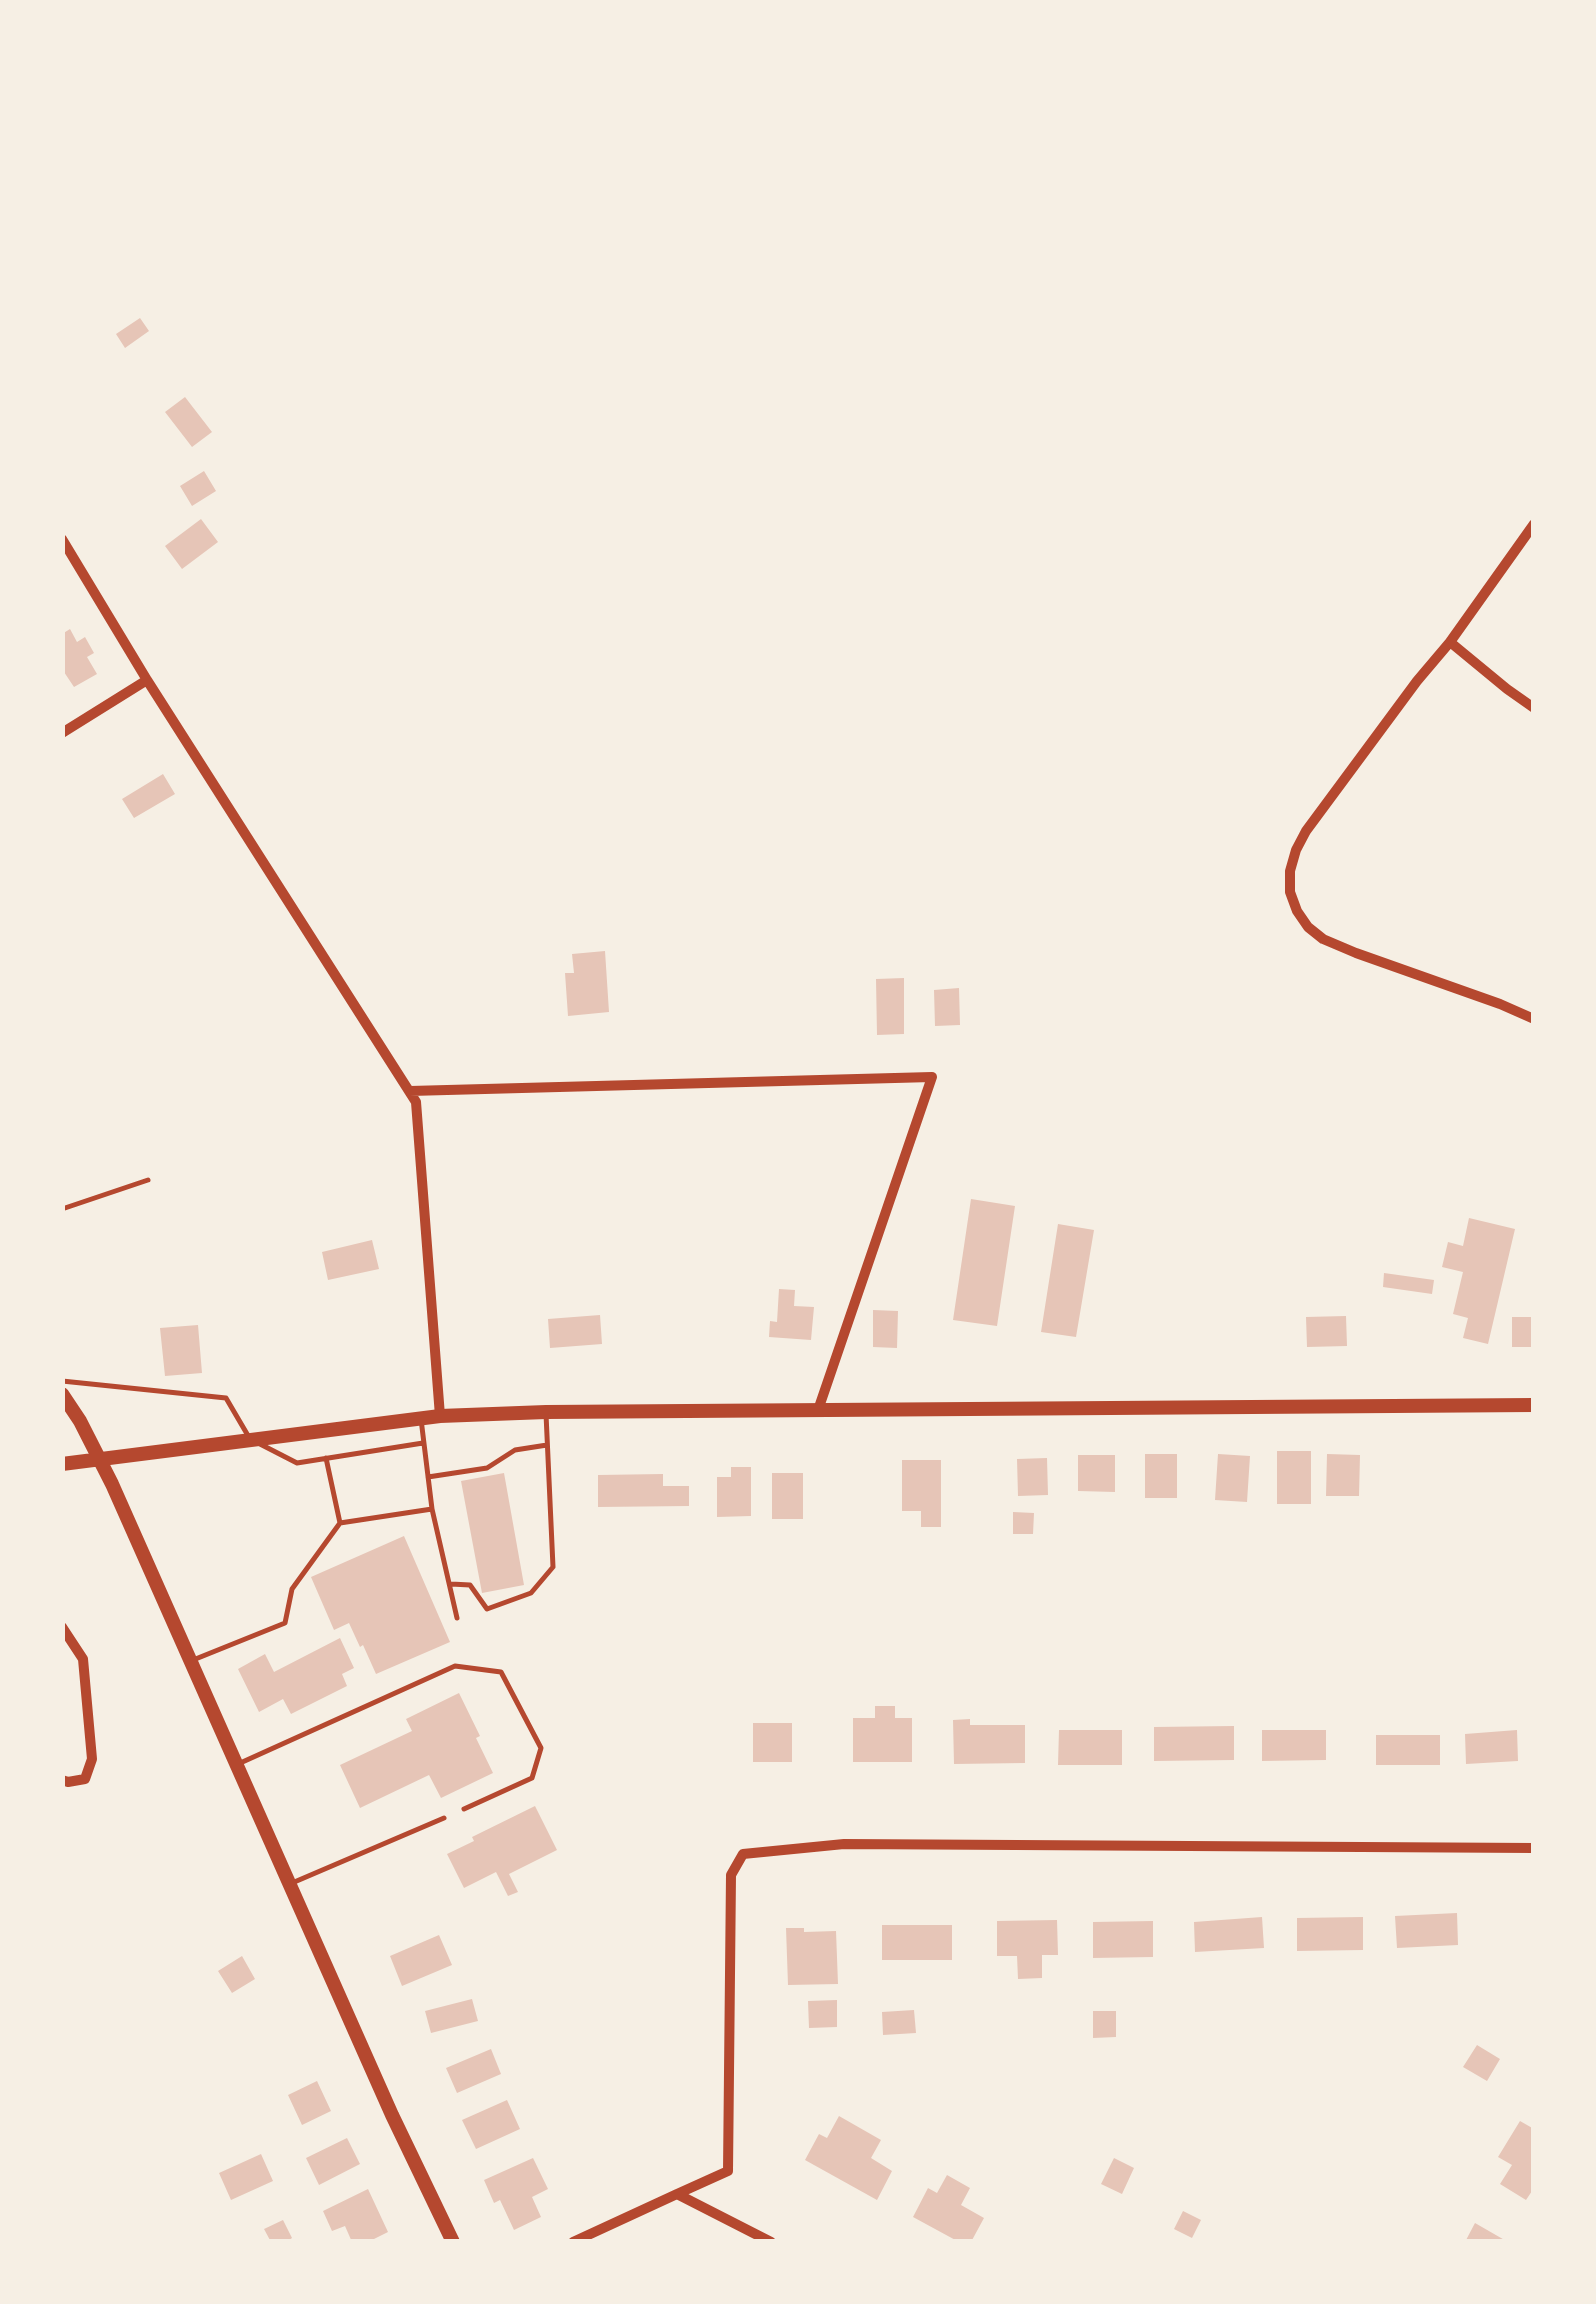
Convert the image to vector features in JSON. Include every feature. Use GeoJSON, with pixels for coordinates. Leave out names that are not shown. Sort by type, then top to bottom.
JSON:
{"type":"FeatureCollection","features":[{"type":"Feature","properties":{"kind":"street"},"geometry":{"type":"LineString","coordinates":[[1534,524],[1450,642],[1306,830],[1290,871],[1290,892],[1297,911],[1323,939],[1534,1019]]}},
{"type":"Feature","properties":{"kind":"street"},"geometry":{"type":"LineString","coordinates":[[62,540],[416,1102],[440,1416]]}},
{"type":"Feature","properties":{"kind":"street"},"geometry":{"type":"LineString","coordinates":[[1450,642],[1534,708]]}},
{"type":"Feature","properties":{"kind":"street"},"geometry":{"type":"LineString","coordinates":[[62,732],[147,680]]}},
{"type":"Feature","properties":{"kind":"street"},"geometry":{"type":"LineString","coordinates":[[410,1091],[932,1076],[818,1410]]}},
{"type":"Feature","properties":{"kind":"street"},"geometry":{"type":"LineString","coordinates":[[62,1394],[99,1459],[392,2115],[453,2242]]}},
{"type":"Feature","properties":{"kind":"street"},"geometry":{"type":"LineString","coordinates":[[62,1464],[440,1416],[1534,1405]]}},
{"type":"Feature","properties":{"kind":"street"},"geometry":{"type":"LineString","coordinates":[[62,1627],[83,1658],[92,1759],[85,1779],[62,1780]]}},
{"type":"Feature","properties":{"kind":"street"},"geometry":{"type":"LineString","coordinates":[[574,2242],[728,2171],[731,1875],[742,1854],[844,1844],[1534,1848]]}},
{"type":"Feature","properties":{"kind":"street"},"geometry":{"type":"LineString","coordinates":[[677,2194],[771,2242]]}},
{"type":"Feature","properties":{"kind":"lane"},"geometry":{"type":"LineString","coordinates":[[62,1209],[148,1180]]}},
{"type":"Feature","properties":{"kind":"lane"},"geometry":{"type":"LineString","coordinates":[[62,1380],[226,1398],[249,1438],[297,1463],[424,1443]]}},
{"type":"Feature","properties":{"kind":"lane"},"geometry":{"type":"LineString","coordinates":[[451,1584],[470,1585],[488,1608],[530,1593],[553,1567],[546,1412]]}},
{"type":"Feature","properties":{"kind":"lane"},"geometry":{"type":"LineString","coordinates":[[421,1418],[432,1509],[457,1618]]}},
{"type":"Feature","properties":{"kind":"lane"},"geometry":{"type":"LineString","coordinates":[[428,1477],[486,1468],[515,1450],[547,1445]]}},
{"type":"Feature","properties":{"kind":"lane"},"geometry":{"type":"LineString","coordinates":[[326,1458],[340,1523]]}},
{"type":"Feature","properties":{"kind":"lane"},"geometry":{"type":"LineString","coordinates":[[190,1661],[285,1623],[292,1589],[340,1523],[432,1509]]}},
{"type":"Feature","properties":{"kind":"lane"},"geometry":{"type":"LineString","coordinates":[[236,1764],[455,1666],[501,1672],[541,1748],[532,1778],[464,1809]]}},
{"type":"Feature","properties":{"kind":"lane"},"geometry":{"type":"LineString","coordinates":[[290,1884],[444,1818]]}},
{"type":"Feature","properties":{"kind":"building"},"geometry":{"type":"Polygon","coordinates":[[[140,318],[149,331],[125,348],[116,334],[140,318]]]}},
{"type":"Feature","properties":{"kind":"building"},"geometry":{"type":"Polygon","coordinates":[[[185,397],[212,432],[192,447],[165,412],[185,397]]]}},
{"type":"Feature","properties":{"kind":"building"},"geometry":{"type":"Polygon","coordinates":[[[204,471],[216,491],[192,506],[180,486],[204,471]]]}},
{"type":"Feature","properties":{"kind":"building"},"geometry":{"type":"Polygon","coordinates":[[[201,519],[218,542],[182,569],[165,546],[201,519]]]}},
{"type":"Feature","properties":{"kind":"building"},"geometry":{"type":"Polygon","coordinates":[[[70,629],[77,642],[85,637],[94,653],[87,657],[97,674],[74,687],[62,669],[62,634],[70,629]]]}},
{"type":"Feature","properties":{"kind":"building"},"geometry":{"type":"Polygon","coordinates":[[[163,774],[175,794],[134,818],[122,799],[163,774]]]}},
{"type":"Feature","properties":{"kind":"building"},"geometry":{"type":"Polygon","coordinates":[[[605,951],[609,1012],[568,1016],[565,973],[574,973],[572,954],[605,951]]]}},
{"type":"Feature","properties":{"kind":"building"},"geometry":{"type":"Polygon","coordinates":[[[904,978],[904,1034],[877,1035],[876,979],[904,978]]]}},
{"type":"Feature","properties":{"kind":"building"},"geometry":{"type":"Polygon","coordinates":[[[959,988],[960,1025],[935,1026],[934,990],[959,988]]]}},
{"type":"Feature","properties":{"kind":"building"},"geometry":{"type":"Polygon","coordinates":[[[971,1199],[1015,1206],[997,1326],[953,1320],[971,1199]]]}},
{"type":"Feature","properties":{"kind":"building"},"geometry":{"type":"Polygon","coordinates":[[[1469,1218],[1515,1229],[1488,1344],[1463,1338],[1468,1318],[1453,1314],[1463,1272],[1442,1267],[1448,1242],[1463,1246],[1469,1218]]]}},
{"type":"Feature","properties":{"kind":"building"},"geometry":{"type":"Polygon","coordinates":[[[1058,1224],[1094,1230],[1076,1337],[1041,1332],[1058,1224]]]}},
{"type":"Feature","properties":{"kind":"building"},"geometry":{"type":"Polygon","coordinates":[[[372,1240],[379,1269],[328,1280],[322,1252],[372,1240]]]}},
{"type":"Feature","properties":{"kind":"building"},"geometry":{"type":"Polygon","coordinates":[[[1384,1273],[1434,1280],[1432,1294],[1383,1287],[1384,1273]]]}},
{"type":"Feature","properties":{"kind":"building"},"geometry":{"type":"Polygon","coordinates":[[[779,1289],[795,1290],[794,1306],[814,1307],[811,1340],[769,1337],[770,1321],[777,1322],[779,1289]]]}},
{"type":"Feature","properties":{"kind":"building"},"geometry":{"type":"Polygon","coordinates":[[[873,1310],[898,1311],[897,1348],[873,1347],[873,1310]]]}},
{"type":"Feature","properties":{"kind":"building"},"geometry":{"type":"Polygon","coordinates":[[[600,1315],[602,1344],[550,1348],[548,1319],[600,1315]]]}},
{"type":"Feature","properties":{"kind":"building"},"geometry":{"type":"Polygon","coordinates":[[[1346,1316],[1347,1346],[1307,1347],[1306,1317],[1346,1316]]]}},
{"type":"Feature","properties":{"kind":"building"},"geometry":{"type":"Polygon","coordinates":[[[1512,1317],[1534,1317],[1534,1347],[1512,1347],[1512,1317]]]}},
{"type":"Feature","properties":{"kind":"building"},"geometry":{"type":"Polygon","coordinates":[[[198,1325],[202,1373],[165,1376],[160,1328],[198,1325]]]}},
{"type":"Feature","properties":{"kind":"building"},"geometry":{"type":"Polygon","coordinates":[[[1277,1451],[1311,1451],[1311,1504],[1277,1504],[1277,1451]]]}},
{"type":"Feature","properties":{"kind":"building"},"geometry":{"type":"Polygon","coordinates":[[[1145,1454],[1177,1454],[1177,1498],[1145,1498],[1145,1454]]]}},
{"type":"Feature","properties":{"kind":"building"},"geometry":{"type":"Polygon","coordinates":[[[1218,1454],[1250,1456],[1247,1502],[1215,1500],[1218,1454]]]}},
{"type":"Feature","properties":{"kind":"building"},"geometry":{"type":"Polygon","coordinates":[[[1327,1454],[1360,1455],[1359,1496],[1326,1496],[1327,1454]]]}},
{"type":"Feature","properties":{"kind":"building"},"geometry":{"type":"Polygon","coordinates":[[[1078,1455],[1115,1455],[1115,1492],[1078,1491],[1078,1455]]]}},
{"type":"Feature","properties":{"kind":"building"},"geometry":{"type":"Polygon","coordinates":[[[1047,1458],[1048,1495],[1018,1496],[1017,1459],[1047,1458]]]}},
{"type":"Feature","properties":{"kind":"building"},"geometry":{"type":"Polygon","coordinates":[[[902,1460],[941,1460],[941,1527],[921,1527],[921,1511],[902,1511],[902,1460]]]}},
{"type":"Feature","properties":{"kind":"building"},"geometry":{"type":"Polygon","coordinates":[[[731,1467],[751,1467],[751,1516],[717,1517],[717,1477],[731,1477],[731,1467]]]}},
{"type":"Feature","properties":{"kind":"building"},"geometry":{"type":"Polygon","coordinates":[[[504,1473],[524,1585],[482,1593],[461,1481],[504,1473]]]}},
{"type":"Feature","properties":{"kind":"building"},"geometry":{"type":"Polygon","coordinates":[[[772,1473],[803,1473],[803,1519],[772,1519],[772,1473]]]}},
{"type":"Feature","properties":{"kind":"building"},"geometry":{"type":"Polygon","coordinates":[[[663,1474],[663,1486],[689,1486],[689,1506],[598,1507],[598,1475],[663,1474]]]}},
{"type":"Feature","properties":{"kind":"building"},"geometry":{"type":"Polygon","coordinates":[[[1013,1512],[1034,1513],[1033,1534],[1013,1534],[1013,1512]]]}},
{"type":"Feature","properties":{"kind":"building"},"geometry":{"type":"Polygon","coordinates":[[[404,1536],[450,1642],[376,1674],[349,1623],[334,1630],[311,1577],[404,1536]]]}},
{"type":"Feature","properties":{"kind":"building"},"geometry":{"type":"Polygon","coordinates":[[[340,1638],[354,1668],[342,1674],[347,1686],[291,1714],[283,1699],[259,1712],[238,1669],[265,1654],[274,1672],[340,1638]]]}},
{"type":"Feature","properties":{"kind":"building"},"geometry":{"type":"Polygon","coordinates":[[[459,1693],[493,1773],[441,1798],[429,1775],[360,1808],[340,1765],[412,1731],[406,1719],[459,1693]]]}},
{"type":"Feature","properties":{"kind":"building"},"geometry":{"type":"Polygon","coordinates":[[[875,1706],[895,1706],[895,1718],[912,1718],[912,1762],[853,1762],[853,1718],[875,1718],[875,1706]]]}},
{"type":"Feature","properties":{"kind":"building"},"geometry":{"type":"Polygon","coordinates":[[[970,1719],[970,1725],[1025,1725],[1025,1763],[954,1764],[953,1720],[970,1719]]]}},
{"type":"Feature","properties":{"kind":"building"},"geometry":{"type":"Polygon","coordinates":[[[753,1723],[792,1723],[792,1762],[753,1762],[753,1723]]]}},
{"type":"Feature","properties":{"kind":"building"},"geometry":{"type":"Polygon","coordinates":[[[1234,1726],[1234,1760],[1154,1761],[1154,1727],[1234,1726]]]}},
{"type":"Feature","properties":{"kind":"building"},"geometry":{"type":"Polygon","coordinates":[[[1059,1730],[1122,1730],[1122,1765],[1058,1765],[1059,1730]]]}},
{"type":"Feature","properties":{"kind":"building"},"geometry":{"type":"Polygon","coordinates":[[[1262,1730],[1326,1730],[1326,1760],[1262,1761],[1262,1730]]]}},
{"type":"Feature","properties":{"kind":"building"},"geometry":{"type":"Polygon","coordinates":[[[1517,1730],[1518,1761],[1466,1764],[1465,1734],[1517,1730]]]}},
{"type":"Feature","properties":{"kind":"building"},"geometry":{"type":"Polygon","coordinates":[[[1376,1735],[1440,1735],[1440,1765],[1376,1765],[1376,1735]]]}},
{"type":"Feature","properties":{"kind":"building"},"geometry":{"type":"Polygon","coordinates":[[[535,1806],[557,1850],[509,1874],[518,1892],[508,1896],[496,1872],[464,1888],[447,1854],[535,1806]]]}},
{"type":"Feature","properties":{"kind":"building"},"geometry":{"type":"Polygon","coordinates":[[[1457,1913],[1458,1945],[1397,1948],[1395,1916],[1457,1913]]]}},
{"type":"Feature","properties":{"kind":"building"},"geometry":{"type":"Polygon","coordinates":[[[1262,1917],[1264,1948],[1195,1952],[1194,1922],[1262,1917]]]}},
{"type":"Feature","properties":{"kind":"building"},"geometry":{"type":"Polygon","coordinates":[[[1363,1917],[1363,1950],[1297,1951],[1297,1918],[1363,1917]]]}},
{"type":"Feature","properties":{"kind":"building"},"geometry":{"type":"Polygon","coordinates":[[[1057,1920],[1058,1955],[1042,1955],[1042,1978],[1018,1979],[1017,1956],[997,1956],[997,1921],[1057,1920]]]}},
{"type":"Feature","properties":{"kind":"building"},"geometry":{"type":"Polygon","coordinates":[[[1153,1921],[1153,1957],[1093,1958],[1093,1922],[1153,1921]]]}},
{"type":"Feature","properties":{"kind":"building"},"geometry":{"type":"Polygon","coordinates":[[[882,1925],[952,1925],[952,1960],[882,1960],[882,1925]]]}},
{"type":"Feature","properties":{"kind":"building"},"geometry":{"type":"Polygon","coordinates":[[[786,1928],[836,1931],[838,1984],[788,1985],[786,1928]]]}},
{"type":"Feature","properties":{"kind":"building"},"geometry":{"type":"Polygon","coordinates":[[[439,1935],[452,1965],[402,1986],[390,1956],[439,1935]]]}},
{"type":"Feature","properties":{"kind":"building"},"geometry":{"type":"Polygon","coordinates":[[[242,1956],[255,1979],[232,1993],[218,1971],[242,1956]]]}},
{"type":"Feature","properties":{"kind":"building"},"geometry":{"type":"Polygon","coordinates":[[[472,1999],[478,2021],[431,2033],[425,2011],[472,1999]]]}},
{"type":"Feature","properties":{"kind":"building"},"geometry":{"type":"Polygon","coordinates":[[[837,2000],[837,2027],[809,2028],[808,2001],[837,2000]]]}},
{"type":"Feature","properties":{"kind":"building"},"geometry":{"type":"Polygon","coordinates":[[[914,2010],[916,2033],[883,2035],[882,2012],[914,2010]]]}},
{"type":"Feature","properties":{"kind":"building"},"geometry":{"type":"Polygon","coordinates":[[[1093,2011],[1116,2011],[1116,2037],[1093,2038],[1093,2011]]]}},
{"type":"Feature","properties":{"kind":"building"},"geometry":{"type":"Polygon","coordinates":[[[1477,2045],[1500,2059],[1487,2081],[1463,2067],[1477,2045]]]}},
{"type":"Feature","properties":{"kind":"building"},"geometry":{"type":"Polygon","coordinates":[[[491,2049],[501,2074],[457,2093],[446,2068],[491,2049]]]}},
{"type":"Feature","properties":{"kind":"building"},"geometry":{"type":"Polygon","coordinates":[[[317,2081],[331,2111],[302,2125],[288,2095],[317,2081]]]}},
{"type":"Feature","properties":{"kind":"building"},"geometry":{"type":"Polygon","coordinates":[[[507,2100],[520,2129],[476,2149],[462,2120],[507,2100]]]}},
{"type":"Feature","properties":{"kind":"building"},"geometry":{"type":"Polygon","coordinates":[[[839,2116],[881,2140],[871,2158],[892,2171],[877,2200],[805,2160],[819,2134],[827,2138],[839,2116]]]}},
{"type":"Feature","properties":{"kind":"building"},"geometry":{"type":"Polygon","coordinates":[[[1520,2121],[1534,2129],[1534,2188],[1526,2200],[1500,2184],[1512,2165],[1498,2157],[1520,2121]]]}},
{"type":"Feature","properties":{"kind":"building"},"geometry":{"type":"Polygon","coordinates":[[[347,2138],[360,2164],[319,2185],[306,2158],[347,2138]]]}},
{"type":"Feature","properties":{"kind":"building"},"geometry":{"type":"Polygon","coordinates":[[[261,2154],[273,2181],[231,2200],[219,2173],[261,2154]]]}},
{"type":"Feature","properties":{"kind":"building"},"geometry":{"type":"Polygon","coordinates":[[[533,2158],[548,2189],[532,2197],[541,2217],[514,2230],[500,2200],[494,2203],[484,2180],[533,2158]]]}},
{"type":"Feature","properties":{"kind":"building"},"geometry":{"type":"Polygon","coordinates":[[[1114,2158],[1134,2168],[1122,2194],[1101,2184],[1114,2158]]]}},
{"type":"Feature","properties":{"kind":"building"},"geometry":{"type":"Polygon","coordinates":[[[947,2175],[970,2188],[961,2205],[984,2218],[971,2242],[959,2242],[913,2217],[928,2188],[937,2193],[947,2175]]]}},
{"type":"Feature","properties":{"kind":"building"},"geometry":{"type":"Polygon","coordinates":[[[368,2189],[388,2232],[368,2242],[352,2242],[345,2226],[332,2231],[323,2211],[368,2189]]]}},
{"type":"Feature","properties":{"kind":"building"},"geometry":{"type":"Polygon","coordinates":[[[1183,2211],[1201,2220],[1192,2238],[1174,2229],[1183,2211]]]}},
{"type":"Feature","properties":{"kind":"building"},"geometry":{"type":"Polygon","coordinates":[[[283,2220],[292,2238],[271,2242],[264,2229],[283,2220]]]}},
{"type":"Feature","properties":{"kind":"building"},"geometry":{"type":"Polygon","coordinates":[[[1475,2223],[1508,2242],[1465,2242],[1475,2223]]]}}]}
